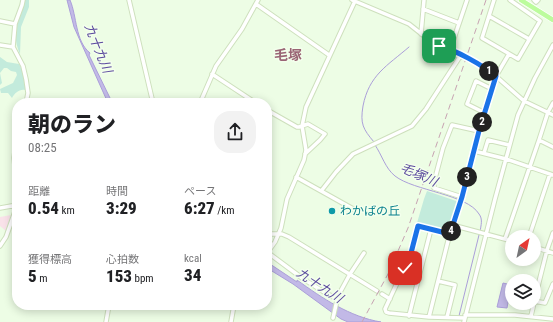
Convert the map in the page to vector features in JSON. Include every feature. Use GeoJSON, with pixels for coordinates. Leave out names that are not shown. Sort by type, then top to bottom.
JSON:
{"type":"FeatureCollection","features":[{"type":"Feature","properties":{"kind":"main road"},"geometry":{"type":"LineString","coordinates":[[521,0],[553,20]]}},
{"type":"Feature","properties":{"kind":"street"},"geometry":{"type":"LineString","coordinates":[[23,0],[15,24],[14,47],[23,66],[28,93],[27,98]]}},
{"type":"Feature","properties":{"kind":"street"},"geometry":{"type":"LineString","coordinates":[[129,0],[152,98]]}},
{"type":"Feature","properties":{"kind":"street"},"geometry":{"type":"LineString","coordinates":[[421,34],[424,0]]}},
{"type":"Feature","properties":{"kind":"street"},"geometry":{"type":"LineString","coordinates":[[450,50],[466,0]]}},
{"type":"Feature","properties":{"kind":"street"},"geometry":{"type":"LineString","coordinates":[[494,0],[482,38],[518,59],[540,21],[510,0]]}},
{"type":"Feature","properties":{"kind":"street"},"geometry":{"type":"LineString","coordinates":[[534,0],[536,2],[538,0]]}},
{"type":"Feature","properties":{"kind":"street"},"geometry":{"type":"LineString","coordinates":[[272,244],[279,234],[287,199],[304,160],[305,140],[302,126],[306,107],[354,1],[401,20],[415,28],[432,42],[483,67],[496,76],[524,101],[553,115]]}},
{"type":"Feature","properties":{"kind":"street"},"geometry":{"type":"LineString","coordinates":[[202,98],[216,66],[242,29],[257,2],[329,55]]}},
{"type":"Feature","properties":{"kind":"street"},"geometry":{"type":"LineString","coordinates":[[423,9],[459,24]]}},
{"type":"Feature","properties":{"kind":"street"},"geometry":{"type":"LineString","coordinates":[[488,16],[530,39]]}},
{"type":"Feature","properties":{"kind":"street"},"geometry":{"type":"LineString","coordinates":[[0,21],[15,24]]}},
{"type":"Feature","properties":{"kind":"street"},"geometry":{"type":"LineString","coordinates":[[0,45],[14,47]]}},
{"type":"Feature","properties":{"kind":"street"},"geometry":{"type":"LineString","coordinates":[[464,319],[509,145],[524,101],[553,46]]}},
{"type":"Feature","properties":{"kind":"street"},"geometry":{"type":"LineString","coordinates":[[429,317],[452,226],[462,197],[479,131],[496,76],[509,54]]}},
{"type":"Feature","properties":{"kind":"street"},"geometry":{"type":"LineString","coordinates":[[322,190],[353,154],[412,126],[426,109],[461,55]]}},
{"type":"Feature","properties":{"kind":"street"},"geometry":{"type":"LineString","coordinates":[[212,74],[248,98]]}},
{"type":"Feature","properties":{"kind":"street"},"geometry":{"type":"LineString","coordinates":[[485,113],[467,104],[476,81],[492,89]]}},
{"type":"Feature","properties":{"kind":"street"},"geometry":{"type":"LineString","coordinates":[[508,230],[548,112],[553,103]]}},
{"type":"Feature","properties":{"kind":"street"},"geometry":{"type":"LineString","coordinates":[[272,113],[297,127],[308,124],[325,134],[305,154]]}},
{"type":"Feature","properties":{"kind":"street"},"geometry":{"type":"LineString","coordinates":[[462,197],[434,188],[434,182],[443,148],[452,125],[479,131]]}},
{"type":"Feature","properties":{"kind":"street"},"geometry":{"type":"LineString","coordinates":[[484,153],[488,140],[509,145]]}},
{"type":"Feature","properties":{"kind":"street"},"geometry":{"type":"LineString","coordinates":[[539,140],[553,147]]}},
{"type":"Feature","properties":{"kind":"street"},"geometry":{"type":"LineString","coordinates":[[474,151],[506,159],[552,175],[532,230]]}},
{"type":"Feature","properties":{"kind":"street"},"geometry":{"type":"LineString","coordinates":[[296,177],[356,210]]}},
{"type":"Feature","properties":{"kind":"street"},"geometry":{"type":"LineString","coordinates":[[0,208],[12,206]]}},
{"type":"Feature","properties":{"kind":"street"},"geometry":{"type":"LineString","coordinates":[[0,246],[6,237],[12,220]]}},
{"type":"Feature","properties":{"kind":"street"},"geometry":{"type":"LineString","coordinates":[[450,234],[420,226],[418,227],[411,253],[385,309],[386,312],[408,316],[464,319],[531,316],[553,319]]}},
{"type":"Feature","properties":{"kind":"street"},"geometry":{"type":"LineString","coordinates":[[452,226],[505,239]]}},
{"type":"Feature","properties":{"kind":"street"},"geometry":{"type":"LineString","coordinates":[[408,316],[431,229]]}},
{"type":"Feature","properties":{"kind":"street"},"geometry":{"type":"LineString","coordinates":[[541,274],[553,233]]}},
{"type":"Feature","properties":{"kind":"street"},"geometry":{"type":"LineString","coordinates":[[272,234],[282,234],[289,237],[377,291]]}},
{"type":"Feature","properties":{"kind":"street"},"geometry":{"type":"LineString","coordinates":[[541,249],[553,253]]}},
{"type":"Feature","properties":{"kind":"street"},"geometry":{"type":"LineString","coordinates":[[333,318],[337,299],[350,274],[364,253]]}},
{"type":"Feature","properties":{"kind":"street"},"geometry":{"type":"LineString","coordinates":[[272,256],[302,278],[337,299]]}},
{"type":"Feature","properties":{"kind":"street"},"geometry":{"type":"LineString","coordinates":[[438,281],[455,285],[447,317]]}},
{"type":"Feature","properties":{"kind":"street"},"geometry":{"type":"LineString","coordinates":[[541,303],[544,303],[553,284]]}},
{"type":"Feature","properties":{"kind":"street"},"geometry":{"type":"LineString","coordinates":[[382,294],[390,299]]}},
{"type":"Feature","properties":{"kind":"street"},"geometry":{"type":"LineString","coordinates":[[106,322],[108,310]]}},
{"type":"Feature","properties":{"kind":"street"},"geometry":{"type":"LineString","coordinates":[[231,322],[233,310]]}},
{"type":"Feature","properties":{"kind":"street"},"geometry":{"type":"LineString","coordinates":[[531,316],[532,310]]}},
{"type":"Feature","properties":{"kind":"shaded area"},"geometry":{"type":"Polygon","coordinates":[[[67,0],[70,0],[82,42],[90,53],[89,55],[110,98],[106,98],[74,27],[67,0]]]}},
{"type":"Feature","properties":{"kind":"shaded area"},"geometry":{"type":"Polygon","coordinates":[[[11,215],[6,231],[0,226],[0,217],[11,215]]]}},
{"type":"Feature","properties":{"kind":"shaded area"},"geometry":{"type":"Polygon","coordinates":[[[272,265],[337,306],[358,316],[381,322],[348,322],[341,319],[293,284],[272,271],[272,265]]]}},
{"type":"Feature","properties":{"kind":"shaded area"},"geometry":{"type":"Polygon","coordinates":[[[503,283],[505,284],[505,308],[497,307],[503,283]]]}},
{"type":"Feature","properties":{"kind":"green space"},"geometry":{"type":"Polygon","coordinates":[[[25,0],[29,0],[29,7],[21,27],[20,54],[17,44],[16,29],[25,0]]]}},
{"type":"Feature","properties":{"kind":"green space"},"geometry":{"type":"Polygon","coordinates":[[[0,57],[7,62],[19,64],[23,73],[25,90],[17,92],[12,98],[8,93],[1,93],[0,89],[13,83],[17,75],[16,72],[7,68],[4,68],[0,73],[0,57]]]}},
{"type":"Feature","properties":{"kind":"green space"},"geometry":{"type":"Polygon","coordinates":[[[0,73],[2,83],[0,85],[0,73]]]}},
{"type":"Feature","properties":{"kind":"green space"},"geometry":{"type":"Polygon","coordinates":[[[427,191],[459,202],[448,231],[417,223],[427,191]]]}},
{"type":"Feature","properties":{"kind":"waterway","name":"毛塚川"},"geometry":{"type":"LineString","coordinates":[[374,142],[365,130],[362,122],[362,112],[366,95],[374,79],[380,72],[409,47]]}},
{"type":"Feature","properties":{"kind":"waterway","name":"毛塚川"},"geometry":{"type":"LineString","coordinates":[[375,145],[386,165],[395,176],[414,185],[452,197],[473,207],[481,218],[480,232]]}},
{"type":"Feature","properties":{"kind":"waterway","name":"毛塚川"},"geometry":{"type":"LineString","coordinates":[[459,316],[479,235]]}},
{"type":"Feature","properties":{"kind":"railway"},"geometry":{"type":"LineString","coordinates":[[362,322],[388,274],[408,228],[486,0]]}},
{"type":"Feature","properties":{"kind":"place","name":"わかばの丘"},"geometry":{"type":"Point","coordinates":[332,211]}},
{"type":"Feature","properties":{"kind":"district","name":"毛塚"},"geometry":{"type":"Point","coordinates":[288,55]}},
{"type":"Feature","properties":{"kind":"route"},"geometry":{"type":"LineString","coordinates":[[405,268],[411,253],[418,226],[450,234],[496,76],[490,71],[456,52],[439,46]]}},
{"type":"Feature","properties":{"kind":"water label","name":"九十九川"},"geometry":{"type":"Point","coordinates":[99,48]}},
{"type":"Feature","properties":{"kind":"water label","name":"九十九川"},"geometry":{"type":"Point","coordinates":[320,285]}}]}
